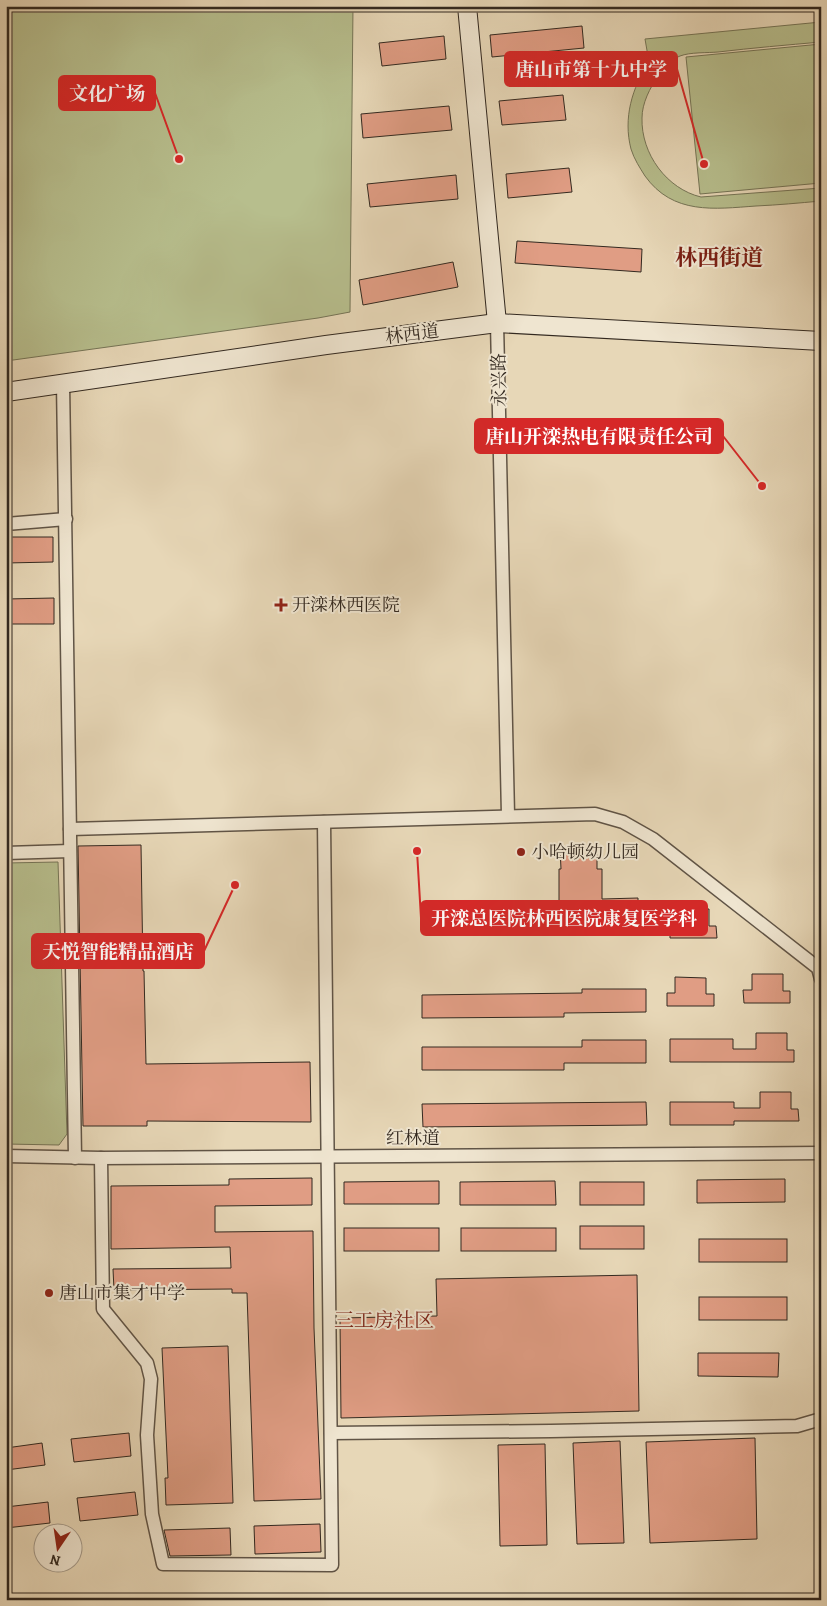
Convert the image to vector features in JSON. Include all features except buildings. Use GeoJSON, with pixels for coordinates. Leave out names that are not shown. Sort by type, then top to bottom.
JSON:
{"type":"FeatureCollection","features":[{"type":"Feature","properties":{"kind":"main road","name":"永兴路"},"geometry":{"type":"LineString","coordinates":[[467,6],[497,323]]}},
{"type":"Feature","properties":{"kind":"main road","name":"林西道"},"geometry":{"type":"LineString","coordinates":[[6,392],[63,382],[326,345],[497,323],[821,341]]}},
{"type":"Feature","properties":{"kind":"street","name":"永兴路"},"geometry":{"type":"LineString","coordinates":[[497,323],[508,815]]}},
{"type":"Feature","properties":{"kind":"street"},"geometry":{"type":"LineString","coordinates":[[63,382],[75,1158]]}},
{"type":"Feature","properties":{"kind":"street"},"geometry":{"type":"LineString","coordinates":[[6,524],[66,519]]}},
{"type":"Feature","properties":{"kind":"street"},"geometry":{"type":"LineString","coordinates":[[70,829],[595,814],[623,822],[653,839],[818,968],[821,979]]}},
{"type":"Feature","properties":{"kind":"street"},"geometry":{"type":"LineString","coordinates":[[102,1158],[103,1309],[147,1363],[151,1379],[147,1435],[152,1514],[163,1564],[332,1565],[324,822]]}},
{"type":"Feature","properties":{"kind":"street"},"geometry":{"type":"LineString","coordinates":[[6,852],[70,851]]}},
{"type":"Feature","properties":{"kind":"street","name":"红林道"},"geometry":{"type":"LineString","coordinates":[[6,1156],[102,1158],[821,1153]]}},
{"type":"Feature","properties":{"kind":"street"},"geometry":{"type":"LineString","coordinates":[[331,1433],[797,1426],[821,1419]]}},
{"type":"Feature","properties":{"kind":"green space"},"geometry":{"type":"Polygon","coordinates":[[[6,6],[353,6],[350,312],[6,361],[6,6]]]}},
{"type":"Feature","properties":{"kind":"green space"},"geometry":{"type":"Polygon","coordinates":[[[821,22],[821,42],[694,53],[677,57],[662,70],[652,86],[645,101],[642,118],[646,144],[651,157],[667,178],[689,193],[701,197],[821,188],[821,201],[725,208],[695,207],[668,198],[656,189],[637,163],[631,149],[628,126],[634,93],[649,62],[645,39],[821,22]]]}},
{"type":"Feature","properties":{"kind":"green space"},"geometry":{"type":"Polygon","coordinates":[[[821,44],[821,183],[700,194],[686,57],[821,44]]]}},
{"type":"Feature","properties":{"kind":"green space"},"geometry":{"type":"Polygon","coordinates":[[[58,862],[67,1134],[59,1145],[6,1144],[6,863],[58,862]]]}},
{"type":"Feature","properties":{"kind":"place","name":"文化广场"},"geometry":{"type":"Point","coordinates":[179,159]}},
{"type":"Feature","properties":{"kind":"place","name":"唐山市第十九中学"},"geometry":{"type":"Point","coordinates":[704,164]}},
{"type":"Feature","properties":{"kind":"place","name":"唐山开滦热电有限责任公司"},"geometry":{"type":"Point","coordinates":[762,486]}},
{"type":"Feature","properties":{"kind":"place","name":"开滦林西医院"},"geometry":{"type":"Point","coordinates":[281,605]}},
{"type":"Feature","properties":{"kind":"place","name":"开滦总医院林西医院康复医学科"},"geometry":{"type":"Point","coordinates":[417,851]}},
{"type":"Feature","properties":{"kind":"place","name":"小哈顿幼儿园"},"geometry":{"type":"Point","coordinates":[521,852]}},
{"type":"Feature","properties":{"kind":"place","name":"天悦智能精品酒店"},"geometry":{"type":"Point","coordinates":[235,885]}},
{"type":"Feature","properties":{"kind":"place","name":"唐山市集才中学"},"geometry":{"type":"Point","coordinates":[49,1293]}},
{"type":"Feature","properties":{"kind":"district","name":"林西街道"},"geometry":{"type":"Point","coordinates":[719,258]}},
{"type":"Feature","properties":{"kind":"district","name":"三工房社区"},"geometry":{"type":"Point","coordinates":[384,1320]}}]}
